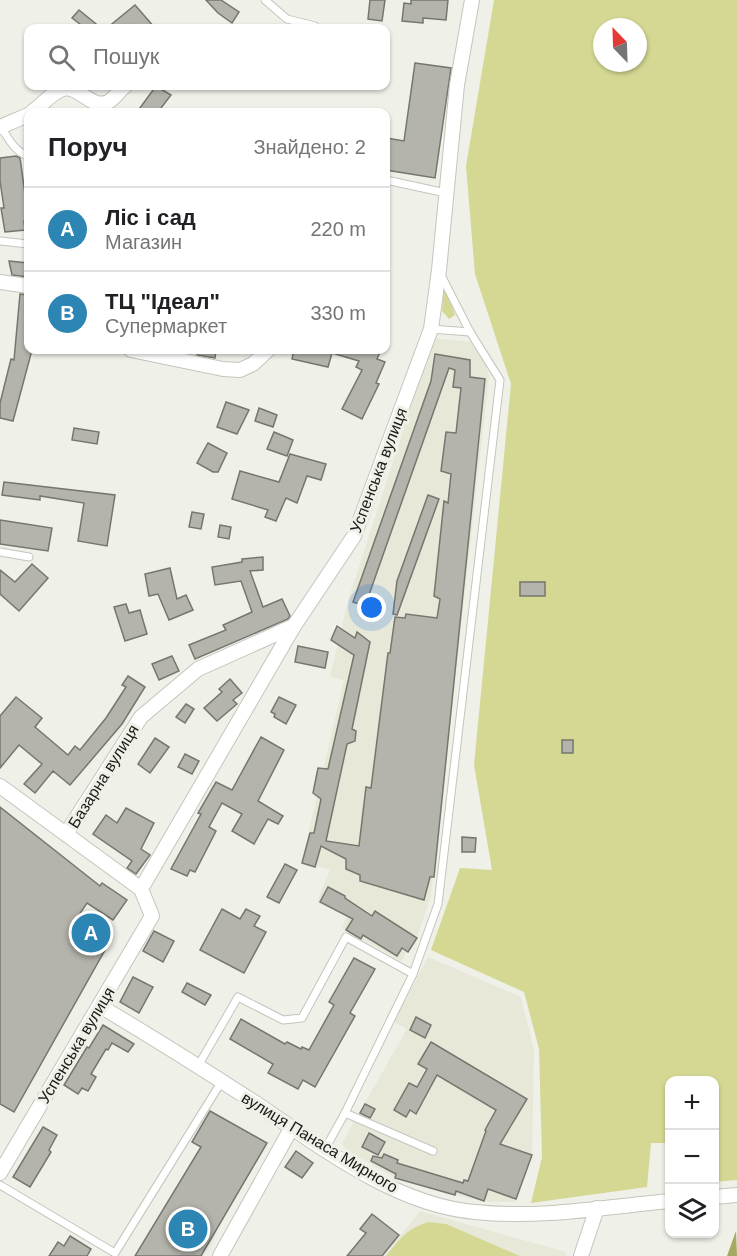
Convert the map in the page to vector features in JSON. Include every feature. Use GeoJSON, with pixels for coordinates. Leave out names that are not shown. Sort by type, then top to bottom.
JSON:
{"type":"FeatureCollection","features":[{"type":"Feature","properties":{"kind":"street","name":"Успенська вулиця"},"geometry":{"type":"LineString","coordinates":[[0,1173],[152,916],[141,889],[294,626],[354,536],[431,329],[457,86],[472,0]]}},
{"type":"Feature","properties":{"kind":"street"},"geometry":{"type":"LineString","coordinates":[[37,108],[54,93],[62,90]]}},
{"type":"Feature","properties":{"kind":"street"},"geometry":{"type":"LineString","coordinates":[[76,90],[97,104],[108,102],[121,90]]}},
{"type":"Feature","properties":{"kind":"street"},"geometry":{"type":"LineString","coordinates":[[0,127],[24,117]]}},
{"type":"Feature","properties":{"kind":"street"},"geometry":{"type":"LineString","coordinates":[[0,282],[24,285]]}},
{"type":"Feature","properties":{"kind":"street"},"geometry":{"type":"LineString","coordinates":[[150,354],[223,369],[240,370],[253,364],[264,354]]}},
{"type":"Feature","properties":{"kind":"street","name":"Базарна вулиця"},"geometry":{"type":"LineString","coordinates":[[66,834],[141,717],[198,669],[294,626]]}},
{"type":"Feature","properties":{"kind":"street"},"geometry":{"type":"LineString","coordinates":[[0,786],[141,889]]}},
{"type":"Feature","properties":{"kind":"street","name":"вулиця Панаса Мирного"},"geometry":{"type":"LineString","coordinates":[[100,1006],[386,1186],[422,1200],[474,1212],[530,1215],[665,1201]]}},
{"type":"Feature","properties":{"kind":"street"},"geometry":{"type":"LineString","coordinates":[[220,1256],[292,1127]]}},
{"type":"Feature","properties":{"kind":"street"},"geometry":{"type":"LineString","coordinates":[[719,1197],[737,1195]]}},
{"type":"Feature","properties":{"kind":"street"},"geometry":{"type":"LineString","coordinates":[[581,1256],[597,1208]]}},
{"type":"Feature","properties":{"kind":"lane"},"geometry":{"type":"LineString","coordinates":[[265,0],[287,19],[307,24]]}},
{"type":"Feature","properties":{"kind":"lane"},"geometry":{"type":"LineString","coordinates":[[0,127],[13,147],[24,154]]}},
{"type":"Feature","properties":{"kind":"lane"},"geometry":{"type":"LineString","coordinates":[[390,181],[446,193]]}},
{"type":"Feature","properties":{"kind":"lane"},"geometry":{"type":"LineString","coordinates":[[0,241],[24,244]]}},
{"type":"Feature","properties":{"kind":"lane"},"geometry":{"type":"LineString","coordinates":[[326,1149],[413,974],[438,904],[500,380],[470,332],[439,270]]}},
{"type":"Feature","properties":{"kind":"lane"},"geometry":{"type":"LineString","coordinates":[[431,329],[470,332]]}},
{"type":"Feature","properties":{"kind":"lane"},"geometry":{"type":"LineString","coordinates":[[0,552],[28,557]]}},
{"type":"Feature","properties":{"kind":"lane"},"geometry":{"type":"LineString","coordinates":[[198,1066],[238,997],[283,1020],[302,1018],[346,937],[413,974]]}},
{"type":"Feature","properties":{"kind":"lane"},"geometry":{"type":"LineString","coordinates":[[0,1185],[114,1255],[222,1081]]}},
{"type":"Feature","properties":{"kind":"lane"},"geometry":{"type":"LineString","coordinates":[[345,1113],[433,1151]]}},
{"type":"Feature","properties":{"kind":"shaded area"},"geometry":{"type":"Polygon","coordinates":[[[494,0],[737,0],[737,1180],[719,1182],[719,1076],[665,1076],[665,1143],[651,1143],[647,1187],[531,1203],[542,1157],[539,1049],[524,992],[431,950],[460,868],[492,870],[474,765],[511,384],[475,274],[466,166],[494,0]]]}},
{"type":"Feature","properties":{"kind":"shaded area"},"geometry":{"type":"Polygon","coordinates":[[[444,291],[449,297],[455,315],[449,319],[442,311],[444,291]]]}},
{"type":"Feature","properties":{"kind":"shaded area"},"geometry":{"type":"Polygon","coordinates":[[[433,338],[470,342],[485,363],[489,376],[431,895],[418,935],[401,961],[342,928],[347,916],[317,902],[330,870],[302,861],[344,680],[330,677],[347,604],[433,338]]]}},
{"type":"Feature","properties":{"kind":"shaded area"},"geometry":{"type":"Polygon","coordinates":[[[428,957],[521,997],[534,1050],[532,1155],[515,1202],[487,1202],[395,1178],[345,1149],[342,1143],[407,1029],[394,1022],[428,957]]]}},
{"type":"Feature","properties":{"kind":"shaded area"},"geometry":{"type":"Polygon","coordinates":[[[420,1211],[566,1252],[566,1256],[384,1256],[420,1211]]]}},
{"type":"Feature","properties":{"kind":"shaded area"},"geometry":{"type":"Polygon","coordinates":[[[429,1222],[446,1224],[520,1256],[386,1256],[409,1231],[429,1222]]]}},
{"type":"Feature","properties":{"kind":"shaded area"},"geometry":{"type":"Polygon","coordinates":[[[736,1231],[737,1256],[727,1256],[736,1231]]]}},
{"type":"Feature","properties":{"kind":"building"},"geometry":{"type":"Polygon","coordinates":[[[206,0],[221,0],[239,12],[232,23],[206,0]]]}},
{"type":"Feature","properties":{"kind":"building"},"geometry":{"type":"Polygon","coordinates":[[[370,0],[385,0],[382,21],[368,19],[370,0]]]}},
{"type":"Feature","properties":{"kind":"building"},"geometry":{"type":"Polygon","coordinates":[[[411,0],[448,0],[446,20],[423,18],[423,23],[402,21],[404,3],[411,4],[411,0]]]}},
{"type":"Feature","properties":{"kind":"building"},"geometry":{"type":"Polygon","coordinates":[[[135,5],[152,24],[112,24],[135,5]]]}},
{"type":"Feature","properties":{"kind":"building"},"geometry":{"type":"Polygon","coordinates":[[[79,10],[96,24],[80,24],[72,18],[79,10]]]}},
{"type":"Feature","properties":{"kind":"building"},"geometry":{"type":"Polygon","coordinates":[[[415,63],[451,68],[435,178],[390,171],[390,139],[404,141],[415,63]]]}},
{"type":"Feature","properties":{"kind":"building"},"geometry":{"type":"Polygon","coordinates":[[[153,90],[163,90],[171,95],[161,108],[140,108],[153,90]]]}},
{"type":"Feature","properties":{"kind":"building"},"geometry":{"type":"Polygon","coordinates":[[[16,156],[20,158],[24,187],[24,230],[5,232],[1,208],[4,208],[0,181],[0,158],[16,156]]]}},
{"type":"Feature","properties":{"kind":"building"},"geometry":{"type":"Polygon","coordinates":[[[9,261],[24,263],[24,276],[12,275],[9,261]]]}},
{"type":"Feature","properties":{"kind":"building"},"geometry":{"type":"Polygon","coordinates":[[[20,294],[24,294],[24,354],[31,354],[13,421],[0,418],[0,403],[11,359],[14,360],[20,294]]]}},
{"type":"Feature","properties":{"kind":"building"},"geometry":{"type":"Polygon","coordinates":[[[197,354],[216,354],[215,358],[197,354]]]}},
{"type":"Feature","properties":{"kind":"building"},"geometry":{"type":"Polygon","coordinates":[[[293,354],[332,354],[328,367],[292,359],[293,354]]]}},
{"type":"Feature","properties":{"kind":"building"},"geometry":{"type":"Polygon","coordinates":[[[335,354],[379,354],[377,359],[385,362],[376,383],[379,384],[362,419],[342,409],[362,370],[356,367],[359,361],[335,354]]]}},
{"type":"Feature","properties":{"kind":"building"},"geometry":{"type":"Polygon","coordinates":[[[435,354],[470,360],[470,377],[485,379],[434,877],[430,877],[424,900],[360,881],[360,875],[346,869],[346,859],[321,846],[315,867],[302,863],[310,833],[314,833],[321,799],[313,793],[318,768],[328,769],[354,655],[331,640],[337,626],[355,638],[357,632],[370,642],[352,729],[356,731],[355,741],[347,744],[326,841],[359,846],[366,787],[371,788],[388,653],[390,653],[395,617],[405,618],[406,614],[437,618],[440,599],[434,596],[444,501],[448,503],[451,474],[441,471],[446,432],[456,433],[461,388],[453,387],[455,370],[449,368],[365,606],[353,602],[431,381],[435,354]]]}},
{"type":"Feature","properties":{"kind":"building"},"geometry":{"type":"Polygon","coordinates":[[[226,402],[249,410],[237,434],[217,427],[226,402]]]}},
{"type":"Feature","properties":{"kind":"building"},"geometry":{"type":"Polygon","coordinates":[[[259,408],[277,415],[273,427],[255,421],[259,408]]]}},
{"type":"Feature","properties":{"kind":"building"},"geometry":{"type":"Polygon","coordinates":[[[74,428],[99,432],[97,444],[72,440],[74,428]]]}},
{"type":"Feature","properties":{"kind":"building"},"geometry":{"type":"Polygon","coordinates":[[[274,432],[293,440],[287,456],[267,449],[274,432]]]}},
{"type":"Feature","properties":{"kind":"building"},"geometry":{"type":"Polygon","coordinates":[[[208,443],[227,453],[218,472],[213,472],[197,463],[208,443]]]}},
{"type":"Feature","properties":{"kind":"building"},"geometry":{"type":"Polygon","coordinates":[[[290,454],[326,464],[321,480],[307,476],[297,503],[286,498],[276,521],[265,517],[268,510],[232,499],[240,471],[279,482],[290,454]]]}},
{"type":"Feature","properties":{"kind":"building"},"geometry":{"type":"Polygon","coordinates":[[[4,482],[115,495],[107,546],[78,541],[84,503],[40,496],[40,500],[2,495],[4,482]]]}},
{"type":"Feature","properties":{"kind":"building"},"geometry":{"type":"Polygon","coordinates":[[[428,495],[439,499],[397,615],[393,614],[397,581],[428,495]]]}},
{"type":"Feature","properties":{"kind":"building"},"geometry":{"type":"Polygon","coordinates":[[[192,512],[204,514],[201,529],[189,527],[192,512]]]}},
{"type":"Feature","properties":{"kind":"building"},"geometry":{"type":"Polygon","coordinates":[[[0,520],[52,528],[48,551],[0,544],[0,520]]]}},
{"type":"Feature","properties":{"kind":"building"},"geometry":{"type":"Polygon","coordinates":[[[220,525],[231,527],[229,539],[218,537],[220,525]]]}},
{"type":"Feature","properties":{"kind":"building"},"geometry":{"type":"Polygon","coordinates":[[[263,557],[263,570],[250,571],[263,607],[282,599],[290,616],[288,619],[195,659],[189,645],[226,630],[223,625],[252,612],[241,581],[215,585],[212,567],[242,562],[242,559],[263,557]]]}},
{"type":"Feature","properties":{"kind":"building"},"geometry":{"type":"Polygon","coordinates":[[[32,564],[48,578],[19,611],[0,594],[0,570],[15,582],[32,564]]]}},
{"type":"Feature","properties":{"kind":"building"},"geometry":{"type":"Polygon","coordinates":[[[170,568],[177,599],[186,595],[193,610],[169,620],[158,594],[149,596],[145,574],[170,568]]]}},
{"type":"Feature","properties":{"kind":"building"},"geometry":{"type":"Polygon","coordinates":[[[520,582],[545,582],[545,596],[520,596],[520,582]]]}},
{"type":"Feature","properties":{"kind":"building"},"geometry":{"type":"Polygon","coordinates":[[[126,604],[129,613],[140,610],[147,634],[125,641],[114,607],[126,604]]]}},
{"type":"Feature","properties":{"kind":"building"},"geometry":{"type":"Polygon","coordinates":[[[298,646],[328,652],[325,668],[295,662],[298,646]]]}},
{"type":"Feature","properties":{"kind":"building"},"geometry":{"type":"Polygon","coordinates":[[[172,656],[179,671],[159,680],[152,664],[172,656]]]}},
{"type":"Feature","properties":{"kind":"building"},"geometry":{"type":"Polygon","coordinates":[[[128,676],[145,687],[122,724],[70,785],[53,771],[35,793],[24,784],[42,764],[19,745],[0,768],[0,716],[16,697],[42,718],[35,727],[68,755],[75,746],[80,750],[106,718],[126,687],[122,685],[128,676]]]}},
{"type":"Feature","properties":{"kind":"building"},"geometry":{"type":"Polygon","coordinates":[[[230,679],[242,693],[233,700],[237,704],[217,721],[204,708],[222,692],[219,689],[230,679]]]}},
{"type":"Feature","properties":{"kind":"building"},"geometry":{"type":"Polygon","coordinates":[[[279,697],[296,705],[286,724],[274,717],[275,714],[271,712],[279,697]]]}},
{"type":"Feature","properties":{"kind":"building"},"geometry":{"type":"Polygon","coordinates":[[[186,704],[194,709],[185,723],[176,717],[186,704]]]}},
{"type":"Feature","properties":{"kind":"building"},"geometry":{"type":"Polygon","coordinates":[[[261,737],[284,750],[258,801],[283,816],[278,824],[268,819],[254,844],[232,831],[242,814],[222,803],[209,827],[216,831],[195,872],[190,870],[187,876],[171,869],[216,782],[232,790],[261,737]]]}},
{"type":"Feature","properties":{"kind":"building"},"geometry":{"type":"Polygon","coordinates":[[[155,738],[169,747],[150,773],[138,764],[155,738]]]}},
{"type":"Feature","properties":{"kind":"building"},"geometry":{"type":"Polygon","coordinates":[[[562,740],[573,740],[573,753],[562,753],[562,740]]]}},
{"type":"Feature","properties":{"kind":"building"},"geometry":{"type":"Polygon","coordinates":[[[185,754],[199,761],[192,774],[178,767],[185,754]]]}},
{"type":"Feature","properties":{"kind":"building"},"geometry":{"type":"Polygon","coordinates":[[[0,807],[100,886],[102,883],[127,900],[113,920],[87,903],[70,928],[105,950],[14,1112],[0,1104],[0,807]]]}},
{"type":"Feature","properties":{"kind":"building"},"geometry":{"type":"Polygon","coordinates":[[[126,808],[154,823],[141,849],[150,855],[136,874],[127,868],[132,861],[93,834],[106,815],[117,823],[126,808]]]}},
{"type":"Feature","properties":{"kind":"building"},"geometry":{"type":"Polygon","coordinates":[[[462,837],[476,838],[475,852],[462,852],[462,837]]]}},
{"type":"Feature","properties":{"kind":"building"},"geometry":{"type":"Polygon","coordinates":[[[285,864],[297,870],[279,903],[267,897],[285,864]]]}},
{"type":"Feature","properties":{"kind":"building"},"geometry":{"type":"Polygon","coordinates":[[[328,887],[345,896],[372,916],[375,911],[417,938],[408,952],[402,948],[397,956],[363,935],[361,939],[346,930],[353,919],[320,902],[328,887]]]}},
{"type":"Feature","properties":{"kind":"building"},"geometry":{"type":"Polygon","coordinates":[[[222,909],[240,919],[246,909],[260,916],[254,926],[266,932],[244,973],[200,950],[222,909]]]}},
{"type":"Feature","properties":{"kind":"building"},"geometry":{"type":"Polygon","coordinates":[[[154,931],[174,941],[163,962],[143,951],[154,931]]]}},
{"type":"Feature","properties":{"kind":"building"},"geometry":{"type":"Polygon","coordinates":[[[354,958],[375,969],[350,1013],[355,1016],[315,1087],[303,1080],[298,1089],[268,1073],[273,1064],[230,1039],[241,1019],[285,1044],[287,1042],[309,1050],[334,1005],[329,1002],[354,958]]]}},
{"type":"Feature","properties":{"kind":"building"},"geometry":{"type":"Polygon","coordinates":[[[133,977],[153,987],[139,1013],[120,1002],[133,977]]]}},
{"type":"Feature","properties":{"kind":"building"},"geometry":{"type":"Polygon","coordinates":[[[187,983],[211,995],[205,1005],[182,992],[187,983]]]}},
{"type":"Feature","properties":{"kind":"building"},"geometry":{"type":"Polygon","coordinates":[[[416,1017],[431,1025],[425,1038],[410,1030],[416,1017]]]}},
{"type":"Feature","properties":{"kind":"building"},"geometry":{"type":"Polygon","coordinates":[[[103,1025],[134,1044],[128,1052],[112,1043],[91,1074],[96,1077],[88,1091],[82,1088],[78,1094],[64,1085],[103,1025]]]}},
{"type":"Feature","properties":{"kind":"building"},"geometry":{"type":"Polygon","coordinates":[[[431,1042],[527,1099],[500,1144],[532,1155],[516,1199],[488,1189],[484,1201],[456,1191],[455,1195],[395,1178],[396,1174],[371,1161],[373,1156],[382,1158],[384,1154],[398,1160],[397,1163],[463,1183],[464,1180],[468,1181],[485,1130],[496,1110],[437,1075],[416,1114],[410,1110],[406,1117],[394,1110],[409,1083],[417,1087],[427,1069],[418,1064],[431,1042]]]}},
{"type":"Feature","properties":{"kind":"building"},"geometry":{"type":"Polygon","coordinates":[[[365,1104],[375,1109],[370,1118],[360,1113],[365,1104]]]}},
{"type":"Feature","properties":{"kind":"building"},"geometry":{"type":"Polygon","coordinates":[[[210,1111],[267,1143],[201,1256],[135,1256],[201,1147],[192,1142],[210,1111]]]}},
{"type":"Feature","properties":{"kind":"building"},"geometry":{"type":"Polygon","coordinates":[[[43,1127],[57,1135],[49,1150],[51,1152],[30,1187],[13,1177],[43,1127]]]}},
{"type":"Feature","properties":{"kind":"building"},"geometry":{"type":"Polygon","coordinates":[[[369,1133],[385,1142],[378,1155],[362,1147],[369,1133]]]}},
{"type":"Feature","properties":{"kind":"building"},"geometry":{"type":"Polygon","coordinates":[[[296,1151],[313,1163],[302,1178],[285,1167],[296,1151]]]}},
{"type":"Feature","properties":{"kind":"building"},"geometry":{"type":"Polygon","coordinates":[[[372,1214],[399,1235],[382,1256],[347,1256],[366,1233],[360,1229],[372,1214]]]}},
{"type":"Feature","properties":{"kind":"building"},"geometry":{"type":"Polygon","coordinates":[[[70,1236],[91,1249],[87,1256],[49,1256],[58,1242],[64,1246],[70,1236]]]}},
{"type":"Feature","properties":{"kind":"place","name":"Ліс і сад"},"geometry":{"type":"Point","coordinates":[91,933]}},
{"type":"Feature","properties":{"kind":"place","name":"ТЦ \"Ідеал\""},"geometry":{"type":"Point","coordinates":[188,1229]}}]}
